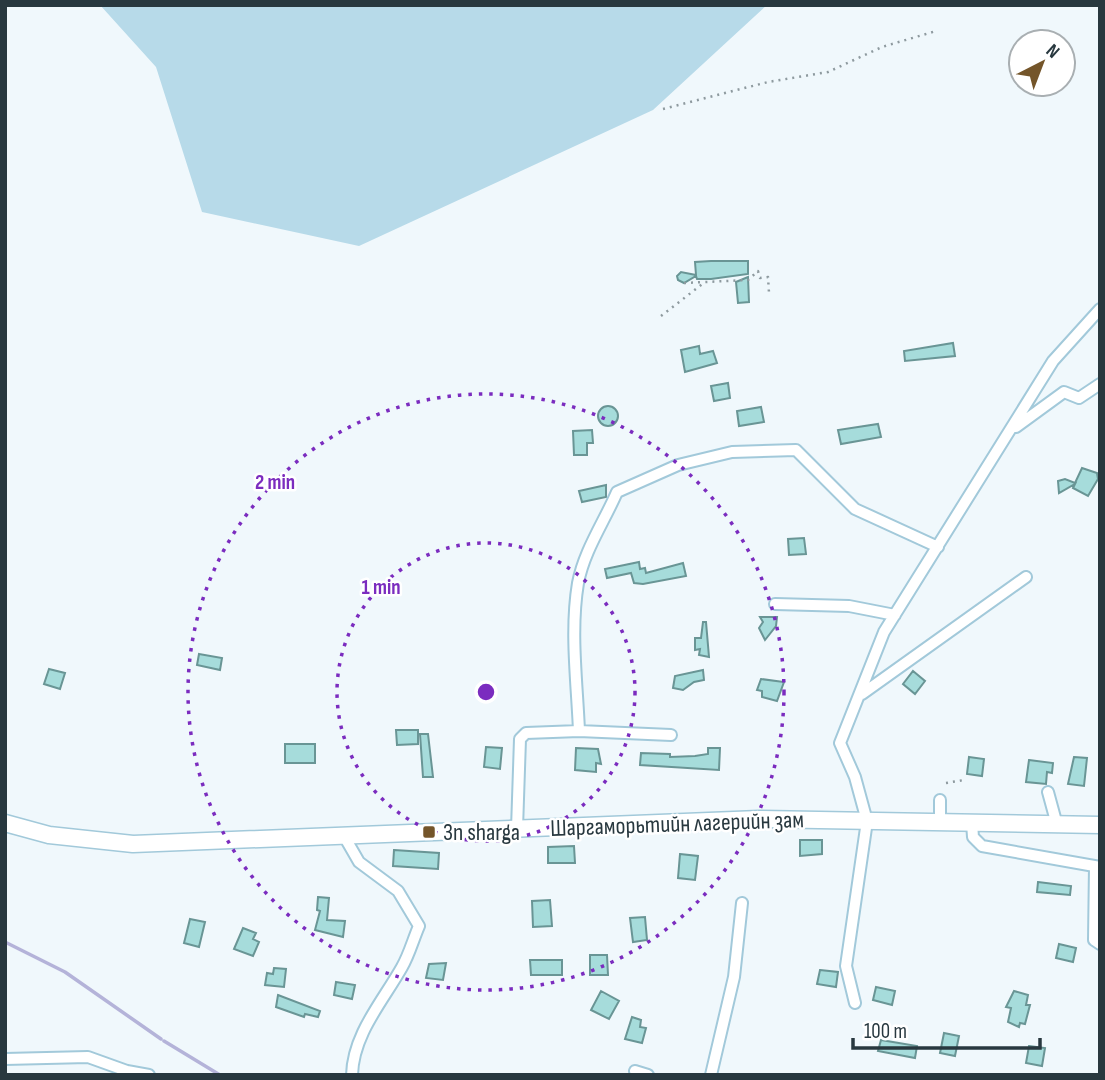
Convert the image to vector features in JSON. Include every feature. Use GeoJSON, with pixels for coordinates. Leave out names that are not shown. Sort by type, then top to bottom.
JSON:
{"type":"FeatureCollection","features":[{"type":"Feature","properties":{"kind":"street"},"geometry":{"type":"LineString","coordinates":[[855,1003],[846,967],[867,821],[855,777],[840,743],[862,694],[884,632],[1053,361],[1100,309]]}},
{"type":"Feature","properties":{"kind":"street"},"geometry":{"type":"LineString","coordinates":[[1010,430],[1064,392],[1079,398],[1100,384]]}},
{"type":"Feature","properties":{"kind":"street"},"geometry":{"type":"LineString","coordinates":[[579,731],[575,630],[578,582],[617,492],[678,465],[732,452],[796,450],[855,509],[938,547]]}},
{"type":"Feature","properties":{"kind":"street"},"geometry":{"type":"LineString","coordinates":[[862,694],[1026,577]]}},
{"type":"Feature","properties":{"kind":"street"},"geometry":{"type":"LineString","coordinates":[[775,604],[849,606],[895,615]]}},
{"type":"Feature","properties":{"kind":"street"},"geometry":{"type":"LineString","coordinates":[[517,829],[520,739],[526,733],[579,731],[671,735]]}},
{"type":"Feature","properties":{"kind":"street"},"geometry":{"type":"LineString","coordinates":[[1048,792],[1057,825]]}},
{"type":"Feature","properties":{"kind":"street"},"geometry":{"type":"LineString","coordinates":[[940,800],[940,822]]}},
{"type":"Feature","properties":{"kind":"street","name":"Шаргаморьтийн лагерийн зам"},"geometry":{"type":"LineString","coordinates":[[5,823],[49,835],[133,844],[759,819],[1100,825]]}},
{"type":"Feature","properties":{"kind":"street"},"geometry":{"type":"LineString","coordinates":[[972,823],[973,837],[982,846],[1097,867],[1094,940],[1100,944]]}},
{"type":"Feature","properties":{"kind":"street"},"geometry":{"type":"LineString","coordinates":[[344,836],[359,862],[398,891],[419,926],[404,965],[369,1018],[352,1064],[352,1075]]}},
{"type":"Feature","properties":{"kind":"street"},"geometry":{"type":"LineString","coordinates":[[711,1075],[734,977],[741,903]]}},
{"type":"Feature","properties":{"kind":"street"},"geometry":{"type":"LineString","coordinates":[[5,1059],[88,1057],[127,1072],[149,1075]]}},
{"type":"Feature","properties":{"kind":"street"},"geometry":{"type":"LineString","coordinates":[[635,1071],[648,1075]]}},
{"type":"Feature","properties":{"kind":"path"},"geometry":{"type":"LineString","coordinates":[[663,109],[768,82],[828,72],[882,47],[936,31]]}},
{"type":"Feature","properties":{"kind":"path"},"geometry":{"type":"LineString","coordinates":[[750,278],[758,271],[760,278]]}},
{"type":"Feature","properties":{"kind":"path"},"geometry":{"type":"LineString","coordinates":[[684,284],[768,277],[769,293]]}},
{"type":"Feature","properties":{"kind":"path"},"geometry":{"type":"LineString","coordinates":[[661,316],[705,282]]}},
{"type":"Feature","properties":{"kind":"path"},"geometry":{"type":"LineString","coordinates":[[946,783],[964,780]]}},
{"type":"Feature","properties":{"kind":"shaded area"},"geometry":{"type":"Polygon","coordinates":[[[100,5],[767,5],[653,110],[359,246],[202,212],[156,67],[100,5]]]}},
{"type":"Feature","properties":{"kind":"building"},"geometry":{"type":"Polygon","coordinates":[[[748,261],[748,274],[711,279],[697,279],[696,276],[684,283],[678,280],[677,276],[681,272],[696,275],[695,262],[748,261]]]}},
{"type":"Feature","properties":{"kind":"building"},"geometry":{"type":"Polygon","coordinates":[[[748,277],[749,302],[738,303],[736,282],[748,277]]]}},
{"type":"Feature","properties":{"kind":"building"},"geometry":{"type":"Polygon","coordinates":[[[953,343],[955,356],[905,361],[904,351],[953,343]]]}},
{"type":"Feature","properties":{"kind":"building"},"geometry":{"type":"Polygon","coordinates":[[[699,346],[700,354],[713,351],[717,363],[685,372],[681,350],[699,346]]]}},
{"type":"Feature","properties":{"kind":"building"},"geometry":{"type":"Polygon","coordinates":[[[728,383],[730,398],[714,401],[711,386],[728,383]]]}},
{"type":"Feature","properties":{"kind":"building"},"geometry":{"type":"Polygon","coordinates":[[[604,406],[612,406],[618,416],[612,426],[604,426],[598,420],[598,412],[604,406]]]}},
{"type":"Feature","properties":{"kind":"building"},"geometry":{"type":"Polygon","coordinates":[[[761,407],[764,422],[739,426],[737,411],[761,407]]]}},
{"type":"Feature","properties":{"kind":"building"},"geometry":{"type":"Polygon","coordinates":[[[878,424],[881,437],[841,444],[838,430],[878,424]]]}},
{"type":"Feature","properties":{"kind":"building"},"geometry":{"type":"Polygon","coordinates":[[[592,430],[593,443],[587,443],[587,455],[574,455],[573,431],[592,430]]]}},
{"type":"Feature","properties":{"kind":"building"},"geometry":{"type":"Polygon","coordinates":[[[1082,468],[1097,473],[1098,479],[1088,496],[1073,488],[1075,484],[1059,493],[1058,481],[1065,479],[1075,483],[1082,468]]]}},
{"type":"Feature","properties":{"kind":"building"},"geometry":{"type":"Polygon","coordinates":[[[606,485],[606,497],[582,502],[579,491],[606,485]]]}},
{"type":"Feature","properties":{"kind":"building"},"geometry":{"type":"Polygon","coordinates":[[[804,538],[806,554],[789,555],[788,539],[804,538]]]}},
{"type":"Feature","properties":{"kind":"building"},"geometry":{"type":"Polygon","coordinates":[[[639,562],[640,569],[645,568],[646,573],[683,563],[686,576],[643,584],[634,583],[631,573],[607,578],[605,569],[639,562]]]}},
{"type":"Feature","properties":{"kind":"building"},"geometry":{"type":"Polygon","coordinates":[[[760,617],[777,617],[776,626],[765,640],[759,628],[763,622],[760,617]]]}},
{"type":"Feature","properties":{"kind":"building"},"geometry":{"type":"Polygon","coordinates":[[[703,622],[706,622],[709,657],[699,655],[700,649],[695,650],[695,638],[701,638],[703,622]]]}},
{"type":"Feature","properties":{"kind":"building"},"geometry":{"type":"Polygon","coordinates":[[[199,654],[222,658],[220,670],[197,665],[199,654]]]}},
{"type":"Feature","properties":{"kind":"building"},"geometry":{"type":"Polygon","coordinates":[[[49,669],[65,673],[60,689],[44,684],[49,669]]]}},
{"type":"Feature","properties":{"kind":"building"},"geometry":{"type":"Polygon","coordinates":[[[703,670],[704,680],[694,682],[683,690],[673,688],[675,676],[703,670]]]}},
{"type":"Feature","properties":{"kind":"building"},"geometry":{"type":"Polygon","coordinates":[[[913,671],[925,681],[915,694],[903,684],[913,671]]]}},
{"type":"Feature","properties":{"kind":"building"},"geometry":{"type":"Polygon","coordinates":[[[761,679],[784,682],[777,701],[762,697],[762,691],[757,690],[761,679]]]}},
{"type":"Feature","properties":{"kind":"building"},"geometry":{"type":"Polygon","coordinates":[[[396,730],[418,730],[418,744],[397,745],[396,730]]]}},
{"type":"Feature","properties":{"kind":"building"},"geometry":{"type":"Polygon","coordinates":[[[420,734],[428,734],[433,777],[423,777],[420,734]]]}},
{"type":"Feature","properties":{"kind":"building"},"geometry":{"type":"Polygon","coordinates":[[[285,744],[315,744],[315,763],[285,763],[285,744]]]}},
{"type":"Feature","properties":{"kind":"building"},"geometry":{"type":"Polygon","coordinates":[[[486,747],[502,748],[500,769],[484,767],[486,747]]]}},
{"type":"Feature","properties":{"kind":"building"},"geometry":{"type":"Polygon","coordinates":[[[576,748],[598,749],[601,764],[596,763],[596,772],[575,770],[576,748]]]}},
{"type":"Feature","properties":{"kind":"building"},"geometry":{"type":"Polygon","coordinates":[[[708,748],[720,748],[719,770],[640,765],[641,753],[670,754],[670,757],[695,756],[708,754],[708,748]]]}},
{"type":"Feature","properties":{"kind":"building"},"geometry":{"type":"Polygon","coordinates":[[[969,757],[984,759],[982,776],[967,774],[969,757]]]}},
{"type":"Feature","properties":{"kind":"building"},"geometry":{"type":"Polygon","coordinates":[[[1074,757],[1087,758],[1084,786],[1068,784],[1074,757]]]}},
{"type":"Feature","properties":{"kind":"building"},"geometry":{"type":"Polygon","coordinates":[[[1029,760],[1053,763],[1052,773],[1047,772],[1046,784],[1026,782],[1029,760]]]}},
{"type":"Feature","properties":{"kind":"building"},"geometry":{"type":"Polygon","coordinates":[[[800,840],[822,840],[822,854],[800,856],[800,840]]]}},
{"type":"Feature","properties":{"kind":"building"},"geometry":{"type":"Polygon","coordinates":[[[574,846],[575,863],[548,863],[548,847],[574,846]]]}},
{"type":"Feature","properties":{"kind":"building"},"geometry":{"type":"Polygon","coordinates":[[[394,850],[439,853],[438,869],[393,866],[394,850]]]}},
{"type":"Feature","properties":{"kind":"building"},"geometry":{"type":"Polygon","coordinates":[[[680,854],[698,856],[695,880],[678,878],[680,854]]]}},
{"type":"Feature","properties":{"kind":"building"},"geometry":{"type":"Polygon","coordinates":[[[1038,882],[1071,886],[1070,895],[1037,892],[1038,882]]]}},
{"type":"Feature","properties":{"kind":"building"},"geometry":{"type":"Polygon","coordinates":[[[318,897],[329,898],[327,920],[345,921],[343,937],[315,930],[320,911],[317,910],[318,897]]]}},
{"type":"Feature","properties":{"kind":"building"},"geometry":{"type":"Polygon","coordinates":[[[550,900],[552,926],[533,927],[532,901],[550,900]]]}},
{"type":"Feature","properties":{"kind":"building"},"geometry":{"type":"Polygon","coordinates":[[[645,917],[647,940],[633,942],[630,918],[645,917]]]}},
{"type":"Feature","properties":{"kind":"building"},"geometry":{"type":"Polygon","coordinates":[[[190,919],[205,922],[199,947],[184,943],[190,919]]]}},
{"type":"Feature","properties":{"kind":"building"},"geometry":{"type":"Polygon","coordinates":[[[243,928],[256,933],[253,939],[259,942],[253,956],[234,949],[243,928]]]}},
{"type":"Feature","properties":{"kind":"building"},"geometry":{"type":"Polygon","coordinates":[[[1059,944],[1076,948],[1073,962],[1056,958],[1059,944]]]}},
{"type":"Feature","properties":{"kind":"building"},"geometry":{"type":"Polygon","coordinates":[[[590,955],[607,955],[608,975],[590,975],[590,955]]]}},
{"type":"Feature","properties":{"kind":"building"},"geometry":{"type":"Polygon","coordinates":[[[530,960],[562,960],[562,975],[531,975],[530,960]]]}},
{"type":"Feature","properties":{"kind":"building"},"geometry":{"type":"Polygon","coordinates":[[[446,963],[443,980],[426,978],[429,964],[446,963]]]}},
{"type":"Feature","properties":{"kind":"building"},"geometry":{"type":"Polygon","coordinates":[[[274,968],[286,969],[284,987],[265,985],[267,973],[273,974],[274,968]]]}},
{"type":"Feature","properties":{"kind":"building"},"geometry":{"type":"Polygon","coordinates":[[[820,970],[838,972],[836,987],[817,984],[820,970]]]}},
{"type":"Feature","properties":{"kind":"building"},"geometry":{"type":"Polygon","coordinates":[[[336,982],[355,985],[352,999],[334,995],[336,982]]]}},
{"type":"Feature","properties":{"kind":"building"},"geometry":{"type":"Polygon","coordinates":[[[876,987],[895,991],[892,1005],[873,1000],[876,987]]]}},
{"type":"Feature","properties":{"kind":"building"},"geometry":{"type":"Polygon","coordinates":[[[601,991],[619,1001],[609,1019],[591,1010],[601,991]]]}},
{"type":"Feature","properties":{"kind":"building"},"geometry":{"type":"Polygon","coordinates":[[[1014,991],[1028,995],[1026,1005],[1030,1005],[1025,1024],[1020,1023],[1019,1027],[1008,1022],[1011,1008],[1006,1007],[1014,991]]]}},
{"type":"Feature","properties":{"kind":"building"},"geometry":{"type":"Polygon","coordinates":[[[278,995],[320,1011],[318,1017],[305,1014],[304,1017],[276,1007],[278,995]]]}},
{"type":"Feature","properties":{"kind":"building"},"geometry":{"type":"Polygon","coordinates":[[[632,1017],[641,1020],[640,1027],[646,1028],[642,1043],[625,1039],[632,1017]]]}},
{"type":"Feature","properties":{"kind":"building"},"geometry":{"type":"Polygon","coordinates":[[[944,1033],[959,1036],[955,1056],[940,1053],[944,1033]]]}},
{"type":"Feature","properties":{"kind":"building"},"geometry":{"type":"Polygon","coordinates":[[[881,1040],[917,1046],[915,1058],[878,1051],[881,1040]]]}},
{"type":"Feature","properties":{"kind":"building"},"geometry":{"type":"Polygon","coordinates":[[[1029,1046],[1045,1048],[1042,1066],[1026,1063],[1029,1046]]]}},
{"type":"Feature","properties":{"kind":"waterway"},"geometry":{"type":"LineString","coordinates":[[5,942],[65,972],[161,1039]]}},
{"type":"Feature","properties":{"kind":"waterway"},"geometry":{"type":"LineString","coordinates":[[164,1041],[220,1075]]}},
{"type":"Feature","properties":{"kind":"place","name":"3n sharga"},"geometry":{"type":"Point","coordinates":[429,832]}}]}
